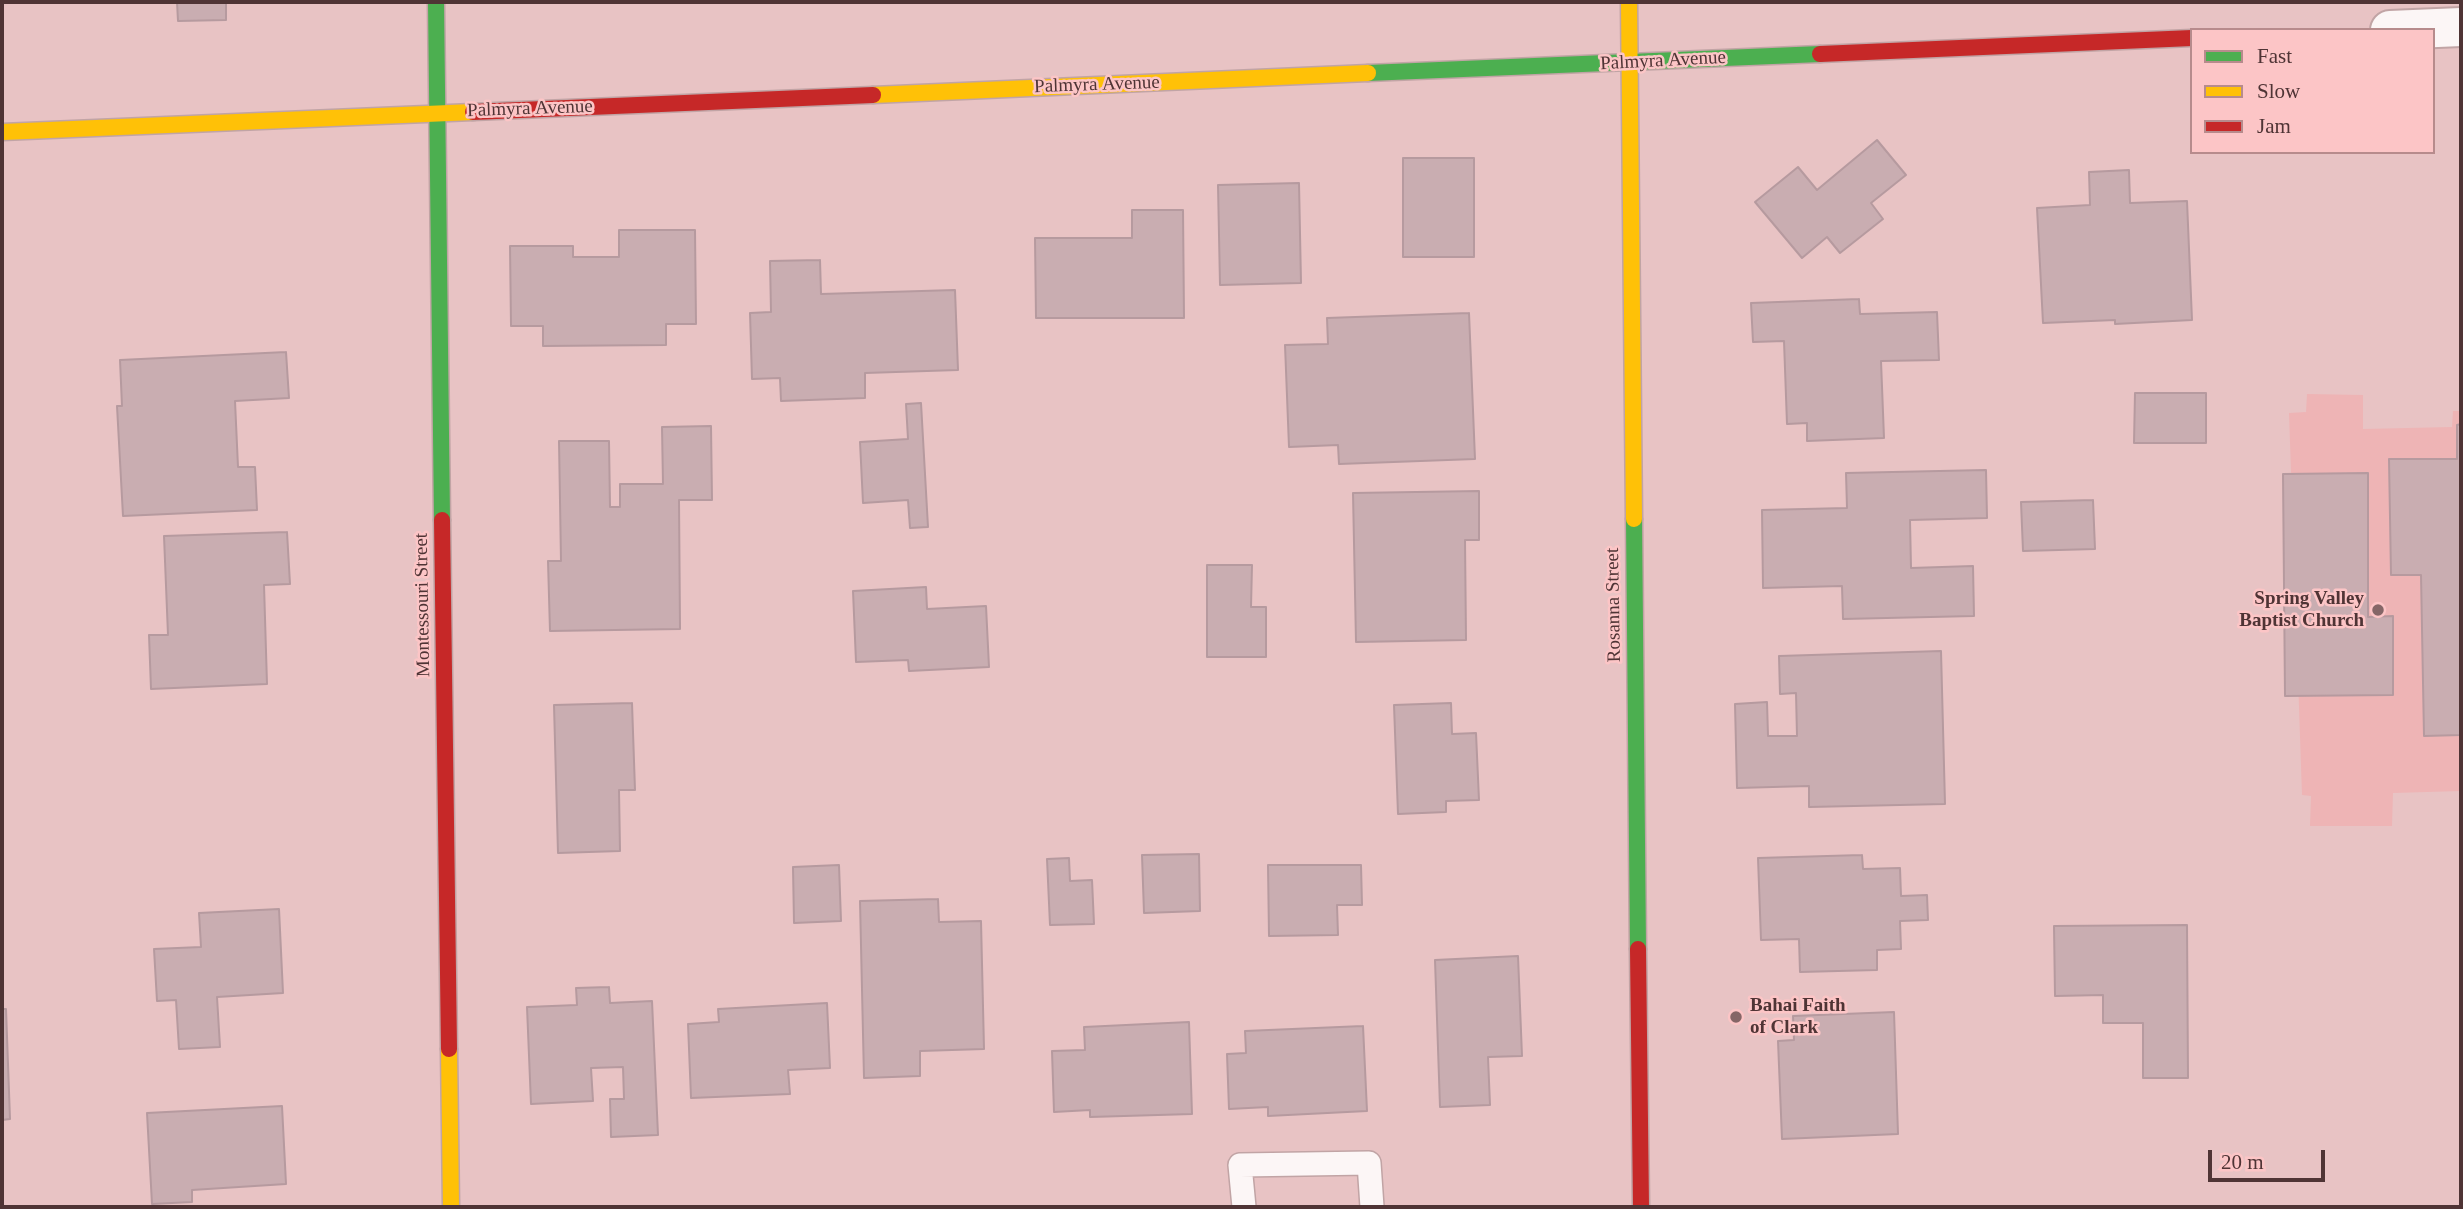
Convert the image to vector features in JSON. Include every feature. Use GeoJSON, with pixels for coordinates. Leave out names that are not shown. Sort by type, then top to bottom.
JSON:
{"type":"FeatureCollection","features":[{"type":"Feature","properties":{"kind":"street","name":"Montessouri Street"},"geometry":{"type":"LineString","coordinates":[[436,2],[451,1207]]}},
{"type":"Feature","properties":{"kind":"street","name":"Rosanna Street"},"geometry":{"type":"LineString","coordinates":[[1629,2],[1641,1207]]}},
{"type":"Feature","properties":{"kind":"street"},"geometry":{"type":"LineString","coordinates":[[2426,28],[2461,26]]}},
{"type":"Feature","properties":{"kind":"street","name":"Palmyra Avenue"},"geometry":{"type":"LineString","coordinates":[[2,132],[2190,38]]}},
{"type":"Feature","properties":{"kind":"lane"},"geometry":{"type":"LineString","coordinates":[[1244,1207],[1240,1165],[1369,1163],[1372,1207]]}},
{"type":"Feature","properties":{"kind":"shaded area","name":"Spring Valley Baptist Church"},"geometry":{"type":"Polygon","coordinates":[[[2307,394],[2363,395],[2363,429],[2452,427],[2453,411],[2461,411],[2461,791],[2393,793],[2392,826],[2310,826],[2311,796],[2302,795],[2289,413],[2306,412],[2307,394]]]}},
{"type":"Feature","properties":{"kind":"building"},"geometry":{"type":"Polygon","coordinates":[[[177,2],[226,2],[226,20],[178,21],[177,2]]]}},
{"type":"Feature","properties":{"kind":"building"},"geometry":{"type":"Polygon","coordinates":[[[1877,140],[1906,175],[1871,203],[1883,219],[1840,253],[1827,237],[1802,258],[1755,202],[1798,167],[1817,190],[1877,140]]]}},
{"type":"Feature","properties":{"kind":"building"},"geometry":{"type":"Polygon","coordinates":[[[1403,158],[1474,158],[1474,257],[1403,257],[1403,158]]]}},
{"type":"Feature","properties":{"kind":"building"},"geometry":{"type":"Polygon","coordinates":[[[2129,170],[2130,203],[2187,201],[2192,320],[2115,324],[2115,320],[2043,323],[2037,208],[2090,205],[2089,172],[2129,170]]]}},
{"type":"Feature","properties":{"kind":"building"},"geometry":{"type":"Polygon","coordinates":[[[1299,183],[1301,283],[1220,285],[1218,185],[1299,183]]]}},
{"type":"Feature","properties":{"kind":"building"},"geometry":{"type":"Polygon","coordinates":[[[1132,210],[1183,210],[1184,318],[1036,318],[1035,238],[1132,238],[1132,210]]]}},
{"type":"Feature","properties":{"kind":"building"},"geometry":{"type":"Polygon","coordinates":[[[619,230],[695,230],[696,324],[666,324],[666,345],[543,346],[543,326],[511,326],[510,246],[573,246],[573,257],[619,257],[619,230]]]}},
{"type":"Feature","properties":{"kind":"building"},"geometry":{"type":"Polygon","coordinates":[[[820,260],[821,294],[955,290],[958,370],[865,373],[865,398],[781,401],[780,378],[752,379],[750,313],[771,312],[770,261],[820,260]]]}},
{"type":"Feature","properties":{"kind":"building"},"geometry":{"type":"Polygon","coordinates":[[[1859,299],[1860,314],[1937,312],[1939,360],[1881,361],[1884,438],[1807,441],[1807,423],[1787,424],[1784,341],[1753,342],[1751,303],[1859,299]]]}},
{"type":"Feature","properties":{"kind":"building"},"geometry":{"type":"Polygon","coordinates":[[[1469,313],[1475,459],[1339,464],[1338,445],[1289,447],[1285,345],[1328,344],[1327,318],[1469,313]]]}},
{"type":"Feature","properties":{"kind":"building"},"geometry":{"type":"Polygon","coordinates":[[[286,352],[289,398],[235,401],[238,467],[255,467],[257,510],[123,516],[117,406],[122,406],[120,360],[286,352]]]}},
{"type":"Feature","properties":{"kind":"building"},"geometry":{"type":"Polygon","coordinates":[[[2135,393],[2206,393],[2206,443],[2134,443],[2135,393]]]}},
{"type":"Feature","properties":{"kind":"building"},"geometry":{"type":"Polygon","coordinates":[[[921,403],[928,527],[910,528],[908,500],[863,503],[860,442],[908,439],[906,404],[921,403]]]}},
{"type":"Feature","properties":{"kind":"building"},"geometry":{"type":"Polygon","coordinates":[[[2461,424],[2461,735],[2424,736],[2421,575],[2391,575],[2389,459],[2457,459],[2457,425],[2461,424]]]}},
{"type":"Feature","properties":{"kind":"building"},"geometry":{"type":"Polygon","coordinates":[[[711,426],[712,500],[679,500],[680,629],[550,631],[548,561],[561,561],[559,441],[609,441],[610,507],[620,507],[620,484],[663,484],[662,427],[711,426]]]}},
{"type":"Feature","properties":{"kind":"building"},"geometry":{"type":"Polygon","coordinates":[[[1986,470],[1987,518],[1910,520],[1911,568],[1973,566],[1974,616],[1843,619],[1842,586],[1763,588],[1762,510],[1847,508],[1846,473],[1986,470]]]}},
{"type":"Feature","properties":{"kind":"building"},"geometry":{"type":"Polygon","coordinates":[[[2368,473],[2368,617],[2393,616],[2393,695],[2285,696],[2283,474],[2368,473]]]}},
{"type":"Feature","properties":{"kind":"building"},"geometry":{"type":"Polygon","coordinates":[[[1479,491],[1479,540],[1465,540],[1466,640],[1356,642],[1353,493],[1479,491]]]}},
{"type":"Feature","properties":{"kind":"building"},"geometry":{"type":"Polygon","coordinates":[[[2093,500],[2095,549],[2023,551],[2021,502],[2093,500]]]}},
{"type":"Feature","properties":{"kind":"building"},"geometry":{"type":"Polygon","coordinates":[[[287,532],[290,584],[264,585],[267,684],[151,689],[149,635],[168,635],[164,536],[287,532]]]}},
{"type":"Feature","properties":{"kind":"building"},"geometry":{"type":"Polygon","coordinates":[[[1207,565],[1252,565],[1251,607],[1266,607],[1266,657],[1207,657],[1207,565]]]}},
{"type":"Feature","properties":{"kind":"building"},"geometry":{"type":"Polygon","coordinates":[[[926,587],[927,609],[986,606],[989,667],[909,671],[908,660],[856,662],[853,591],[926,587]]]}},
{"type":"Feature","properties":{"kind":"building"},"geometry":{"type":"Polygon","coordinates":[[[1941,651],[1945,804],[1809,807],[1809,786],[1737,788],[1735,704],[1767,702],[1768,736],[1797,736],[1796,693],[1780,694],[1779,656],[1941,651]]]}},
{"type":"Feature","properties":{"kind":"building"},"geometry":{"type":"Polygon","coordinates":[[[632,703],[635,790],[619,790],[620,851],[558,853],[554,705],[632,703]]]}},
{"type":"Feature","properties":{"kind":"building"},"geometry":{"type":"Polygon","coordinates":[[[1451,703],[1452,734],[1476,733],[1479,800],[1446,801],[1446,812],[1398,814],[1394,705],[1451,703]]]}},
{"type":"Feature","properties":{"kind":"building"},"geometry":{"type":"Polygon","coordinates":[[[1199,854],[1200,911],[1144,913],[1142,855],[1199,854]]]}},
{"type":"Feature","properties":{"kind":"building"},"geometry":{"type":"Polygon","coordinates":[[[1862,855],[1863,869],[1900,868],[1901,896],[1927,895],[1928,920],[1900,921],[1901,949],[1877,950],[1877,970],[1800,972],[1799,939],[1761,940],[1758,858],[1862,855]]]}},
{"type":"Feature","properties":{"kind":"building"},"geometry":{"type":"Polygon","coordinates":[[[1069,858],[1070,881],[1092,880],[1094,924],[1050,925],[1047,859],[1069,858]]]}},
{"type":"Feature","properties":{"kind":"building"},"geometry":{"type":"Polygon","coordinates":[[[839,865],[841,921],[794,923],[793,867],[839,865]]]}},
{"type":"Feature","properties":{"kind":"building"},"geometry":{"type":"Polygon","coordinates":[[[1268,865],[1361,865],[1362,905],[1337,905],[1338,935],[1269,936],[1268,865]]]}},
{"type":"Feature","properties":{"kind":"building"},"geometry":{"type":"Polygon","coordinates":[[[938,899],[939,922],[981,921],[984,1049],[920,1051],[920,1076],[864,1078],[860,901],[938,899]]]}},
{"type":"Feature","properties":{"kind":"building"},"geometry":{"type":"Polygon","coordinates":[[[279,909],[283,993],[217,997],[220,1047],[179,1049],[176,1000],[157,1001],[154,949],[201,947],[199,913],[279,909]]]}},
{"type":"Feature","properties":{"kind":"building"},"geometry":{"type":"Polygon","coordinates":[[[2187,925],[2188,1078],[2143,1078],[2143,1023],[2103,1023],[2103,995],[2055,996],[2054,926],[2187,925]]]}},
{"type":"Feature","properties":{"kind":"building"},"geometry":{"type":"Polygon","coordinates":[[[1518,956],[1522,1056],[1488,1057],[1490,1105],[1440,1107],[1435,960],[1518,956]]]}},
{"type":"Feature","properties":{"kind":"building"},"geometry":{"type":"Polygon","coordinates":[[[609,987],[610,1003],[652,1001],[658,1135],[611,1137],[610,1099],[624,1099],[623,1067],[591,1068],[593,1101],[531,1104],[527,1007],[577,1005],[576,988],[609,987]]]}},
{"type":"Feature","properties":{"kind":"building"},"geometry":{"type":"Polygon","coordinates":[[[827,1003],[830,1068],[788,1070],[790,1094],[691,1098],[688,1024],[719,1022],[718,1009],[827,1003]]]}},
{"type":"Feature","properties":{"kind":"building"},"geometry":{"type":"Polygon","coordinates":[[[2,1009],[6,1009],[10,1119],[2,1120],[2,1009]]]}},
{"type":"Feature","properties":{"kind":"building"},"geometry":{"type":"Polygon","coordinates":[[[1894,1012],[1898,1134],[1782,1139],[1778,1041],[1794,1040],[1793,1016],[1894,1012]]]}},
{"type":"Feature","properties":{"kind":"building"},"geometry":{"type":"Polygon","coordinates":[[[1189,1022],[1192,1114],[1090,1117],[1090,1110],[1054,1112],[1052,1051],[1085,1050],[1084,1027],[1189,1022]]]}},
{"type":"Feature","properties":{"kind":"building"},"geometry":{"type":"Polygon","coordinates":[[[1363,1026],[1367,1111],[1268,1116],[1268,1107],[1229,1109],[1227,1054],[1246,1053],[1245,1031],[1363,1026]]]}},
{"type":"Feature","properties":{"kind":"building"},"geometry":{"type":"Polygon","coordinates":[[[282,1106],[286,1184],[192,1190],[192,1202],[152,1204],[147,1113],[282,1106]]]}},
{"type":"Feature","properties":{"kind":"traffic: fast"},"geometry":{"type":"LineString","coordinates":[[436,2],[442,520]]}},
{"type":"Feature","properties":{"kind":"traffic: fast"},"geometry":{"type":"LineString","coordinates":[[1368,73],[1820,54]]}},
{"type":"Feature","properties":{"kind":"traffic: fast"},"geometry":{"type":"LineString","coordinates":[[1634,519],[1638,949]]}},
{"type":"Feature","properties":{"kind":"traffic: slow"},"geometry":{"type":"LineString","coordinates":[[1629,2],[1634,519]]}},
{"type":"Feature","properties":{"kind":"traffic: slow"},"geometry":{"type":"LineString","coordinates":[[873,95],[1368,73]]}},
{"type":"Feature","properties":{"kind":"traffic: slow"},"geometry":{"type":"LineString","coordinates":[[2,132],[473,112]]}},
{"type":"Feature","properties":{"kind":"traffic: slow"},"geometry":{"type":"LineString","coordinates":[[449,1049],[451,1207]]}},
{"type":"Feature","properties":{"kind":"traffic: jam"},"geometry":{"type":"LineString","coordinates":[[1820,54],[2190,38]]}},
{"type":"Feature","properties":{"kind":"traffic: jam"},"geometry":{"type":"LineString","coordinates":[[473,112],[873,95]]}},
{"type":"Feature","properties":{"kind":"traffic: jam"},"geometry":{"type":"LineString","coordinates":[[442,520],[449,1049]]}},
{"type":"Feature","properties":{"kind":"traffic: jam"},"geometry":{"type":"LineString","coordinates":[[1638,949],[1641,1207]]}},
{"type":"Feature","properties":{"kind":"place","name":"Spring Valley Baptist Church"},"geometry":{"type":"Point","coordinates":[2378,610]}},
{"type":"Feature","properties":{"kind":"place","name":"Bahai Faith of Clark"},"geometry":{"type":"Point","coordinates":[1736,1017]}}]}
